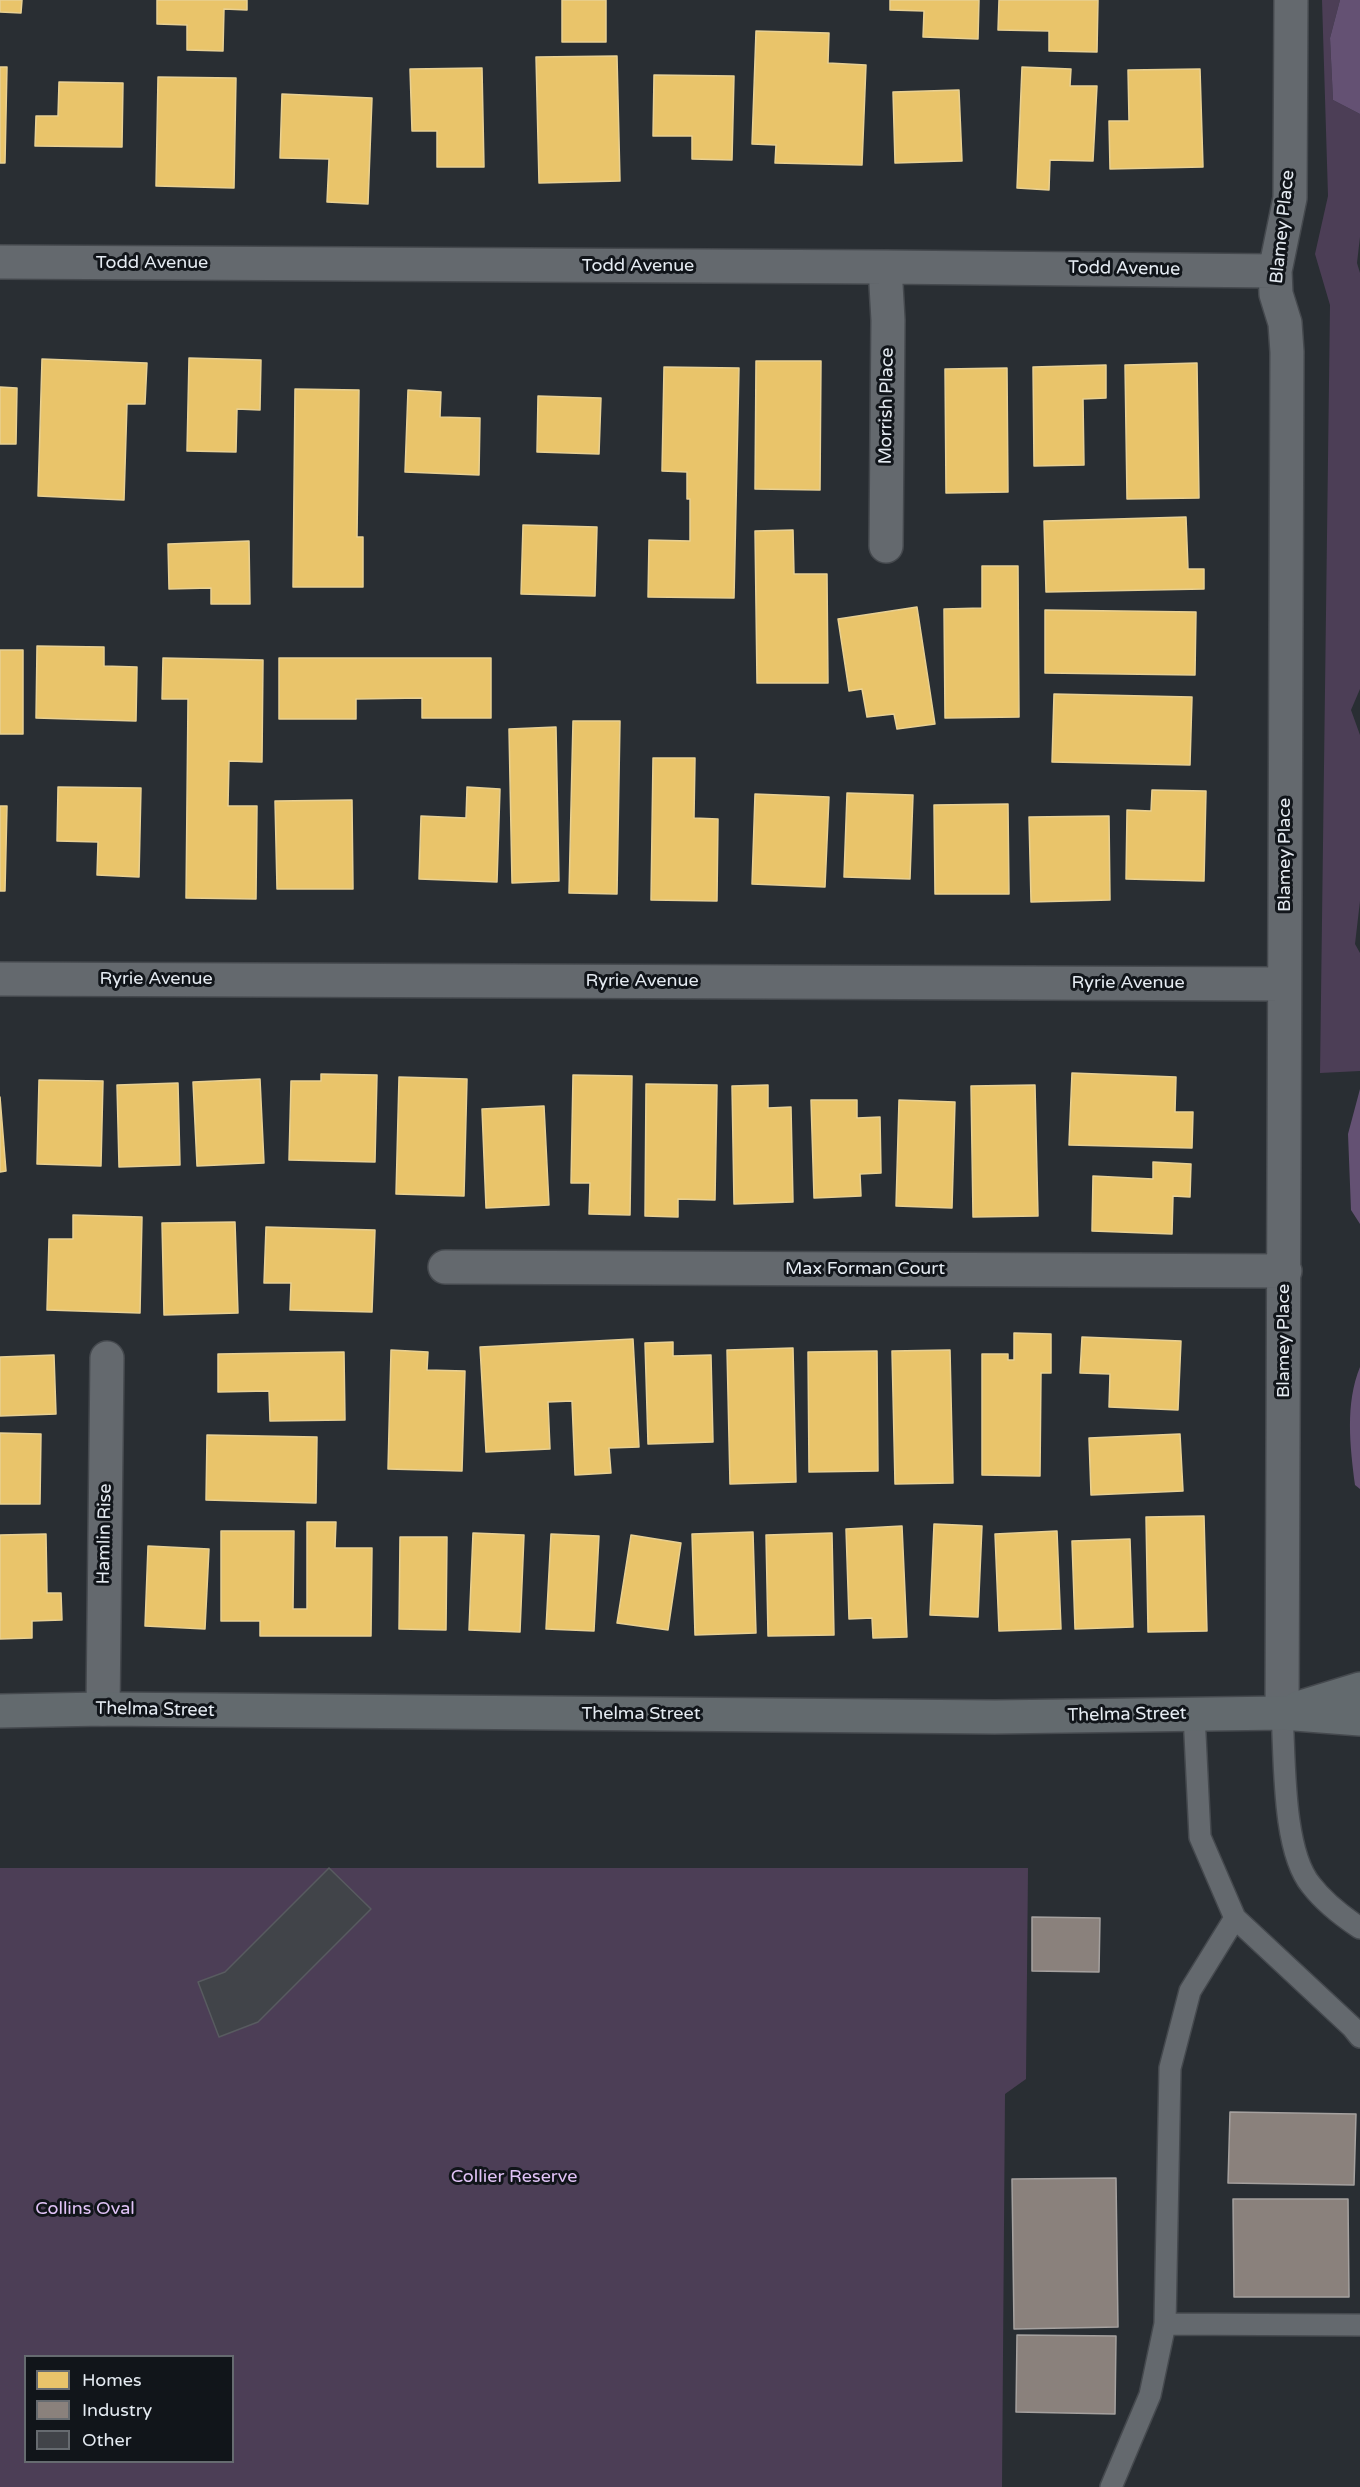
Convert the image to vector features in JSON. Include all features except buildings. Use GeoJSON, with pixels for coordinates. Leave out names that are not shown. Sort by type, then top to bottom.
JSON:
{"type":"FeatureCollection","features":[{"type":"Feature","properties":{"kind":"main road","name":"Thelma Street"},"geometry":{"type":"LineString","coordinates":[[1282,1713],[1360,1689]]}},
{"type":"Feature","properties":{"kind":"main road","name":"Thelma Street"},"geometry":{"type":"LineString","coordinates":[[0,1711],[103,1709],[983,1717],[1282,1713],[1360,1719]]}},
{"type":"Feature","properties":{"kind":"street","name":"Blamey Place"},"geometry":{"type":"LineString","coordinates":[[1282,1713],[1287,352],[1285,323],[1276,294],[1275,271],[1290,198],[1291,0]]}},
{"type":"Feature","properties":{"kind":"street","name":"Todd Avenue"},"geometry":{"type":"LineString","coordinates":[[0,262],[1275,271]]}},
{"type":"Feature","properties":{"kind":"street","name":"Morrish Place"},"geometry":{"type":"LineString","coordinates":[[885,267],[888,320],[886,546]]}},
{"type":"Feature","properties":{"kind":"street","name":"Ryrie Avenue"},"geometry":{"type":"LineString","coordinates":[[0,978],[1284,984]]}},
{"type":"Feature","properties":{"kind":"street","name":"Max Forman Court"},"geometry":{"type":"LineString","coordinates":[[445,1267],[1285,1272]]}},
{"type":"Feature","properties":{"kind":"street","name":"Hamlin Rise"},"geometry":{"type":"LineString","coordinates":[[103,1709],[107,1358]]}},
{"type":"Feature","properties":{"kind":"lane"},"geometry":{"type":"LineString","coordinates":[[1282,1713],[1291,1837],[1298,1859],[1309,1884],[1350,1916],[1360,1928]]}},
{"type":"Feature","properties":{"kind":"lane"},"geometry":{"type":"LineString","coordinates":[[1194,1714],[1200,1837],[1235,1918],[1360,2037]]}},
{"type":"Feature","properties":{"kind":"lane"},"geometry":{"type":"LineString","coordinates":[[1111,2487],[1150,2395],[1165,2324],[1170,2068],[1190,1991],[1235,1918]]}},
{"type":"Feature","properties":{"kind":"lane"},"geometry":{"type":"LineString","coordinates":[[1165,2324],[1360,2325]]}},
{"type":"Feature","properties":{"kind":"green space"},"geometry":{"type":"Polygon","coordinates":[[[1322,0],[1340,0],[1330,38],[1333,100],[1360,114],[1360,237],[1357,263],[1360,273],[1360,689],[1351,710],[1360,735],[1360,901],[1355,944],[1360,953],[1360,1071],[1320,1073],[1330,305],[1315,254],[1328,196],[1322,0]]]}},
{"type":"Feature","properties":{"kind":"green space","name":"Collier Reserve"},"geometry":{"type":"Polygon","coordinates":[[[0,1868],[1028,1868],[1026,2079],[1005,2094],[1002,2487],[0,2487],[0,1868]]]}},
{"type":"Feature","properties":{"kind":"shaded area"},"geometry":{"type":"Polygon","coordinates":[[[1340,0],[1360,0],[1360,114],[1333,100],[1330,38],[1340,0]]]}},
{"type":"Feature","properties":{"kind":"shaded area"},"geometry":{"type":"Polygon","coordinates":[[[1360,1089],[1360,1224],[1351,1210],[1348,1134],[1360,1089]]]}},
{"type":"Feature","properties":{"kind":"shaded area"},"geometry":{"type":"Polygon","coordinates":[[[1360,1367],[1360,1489],[1355,1485],[1350,1425],[1352,1396],[1360,1367]]]}},
{"type":"Feature","properties":{"kind":"park label","name":"Collins Oval"},"geometry":{"type":"Point","coordinates":[85,2209]}}]}
